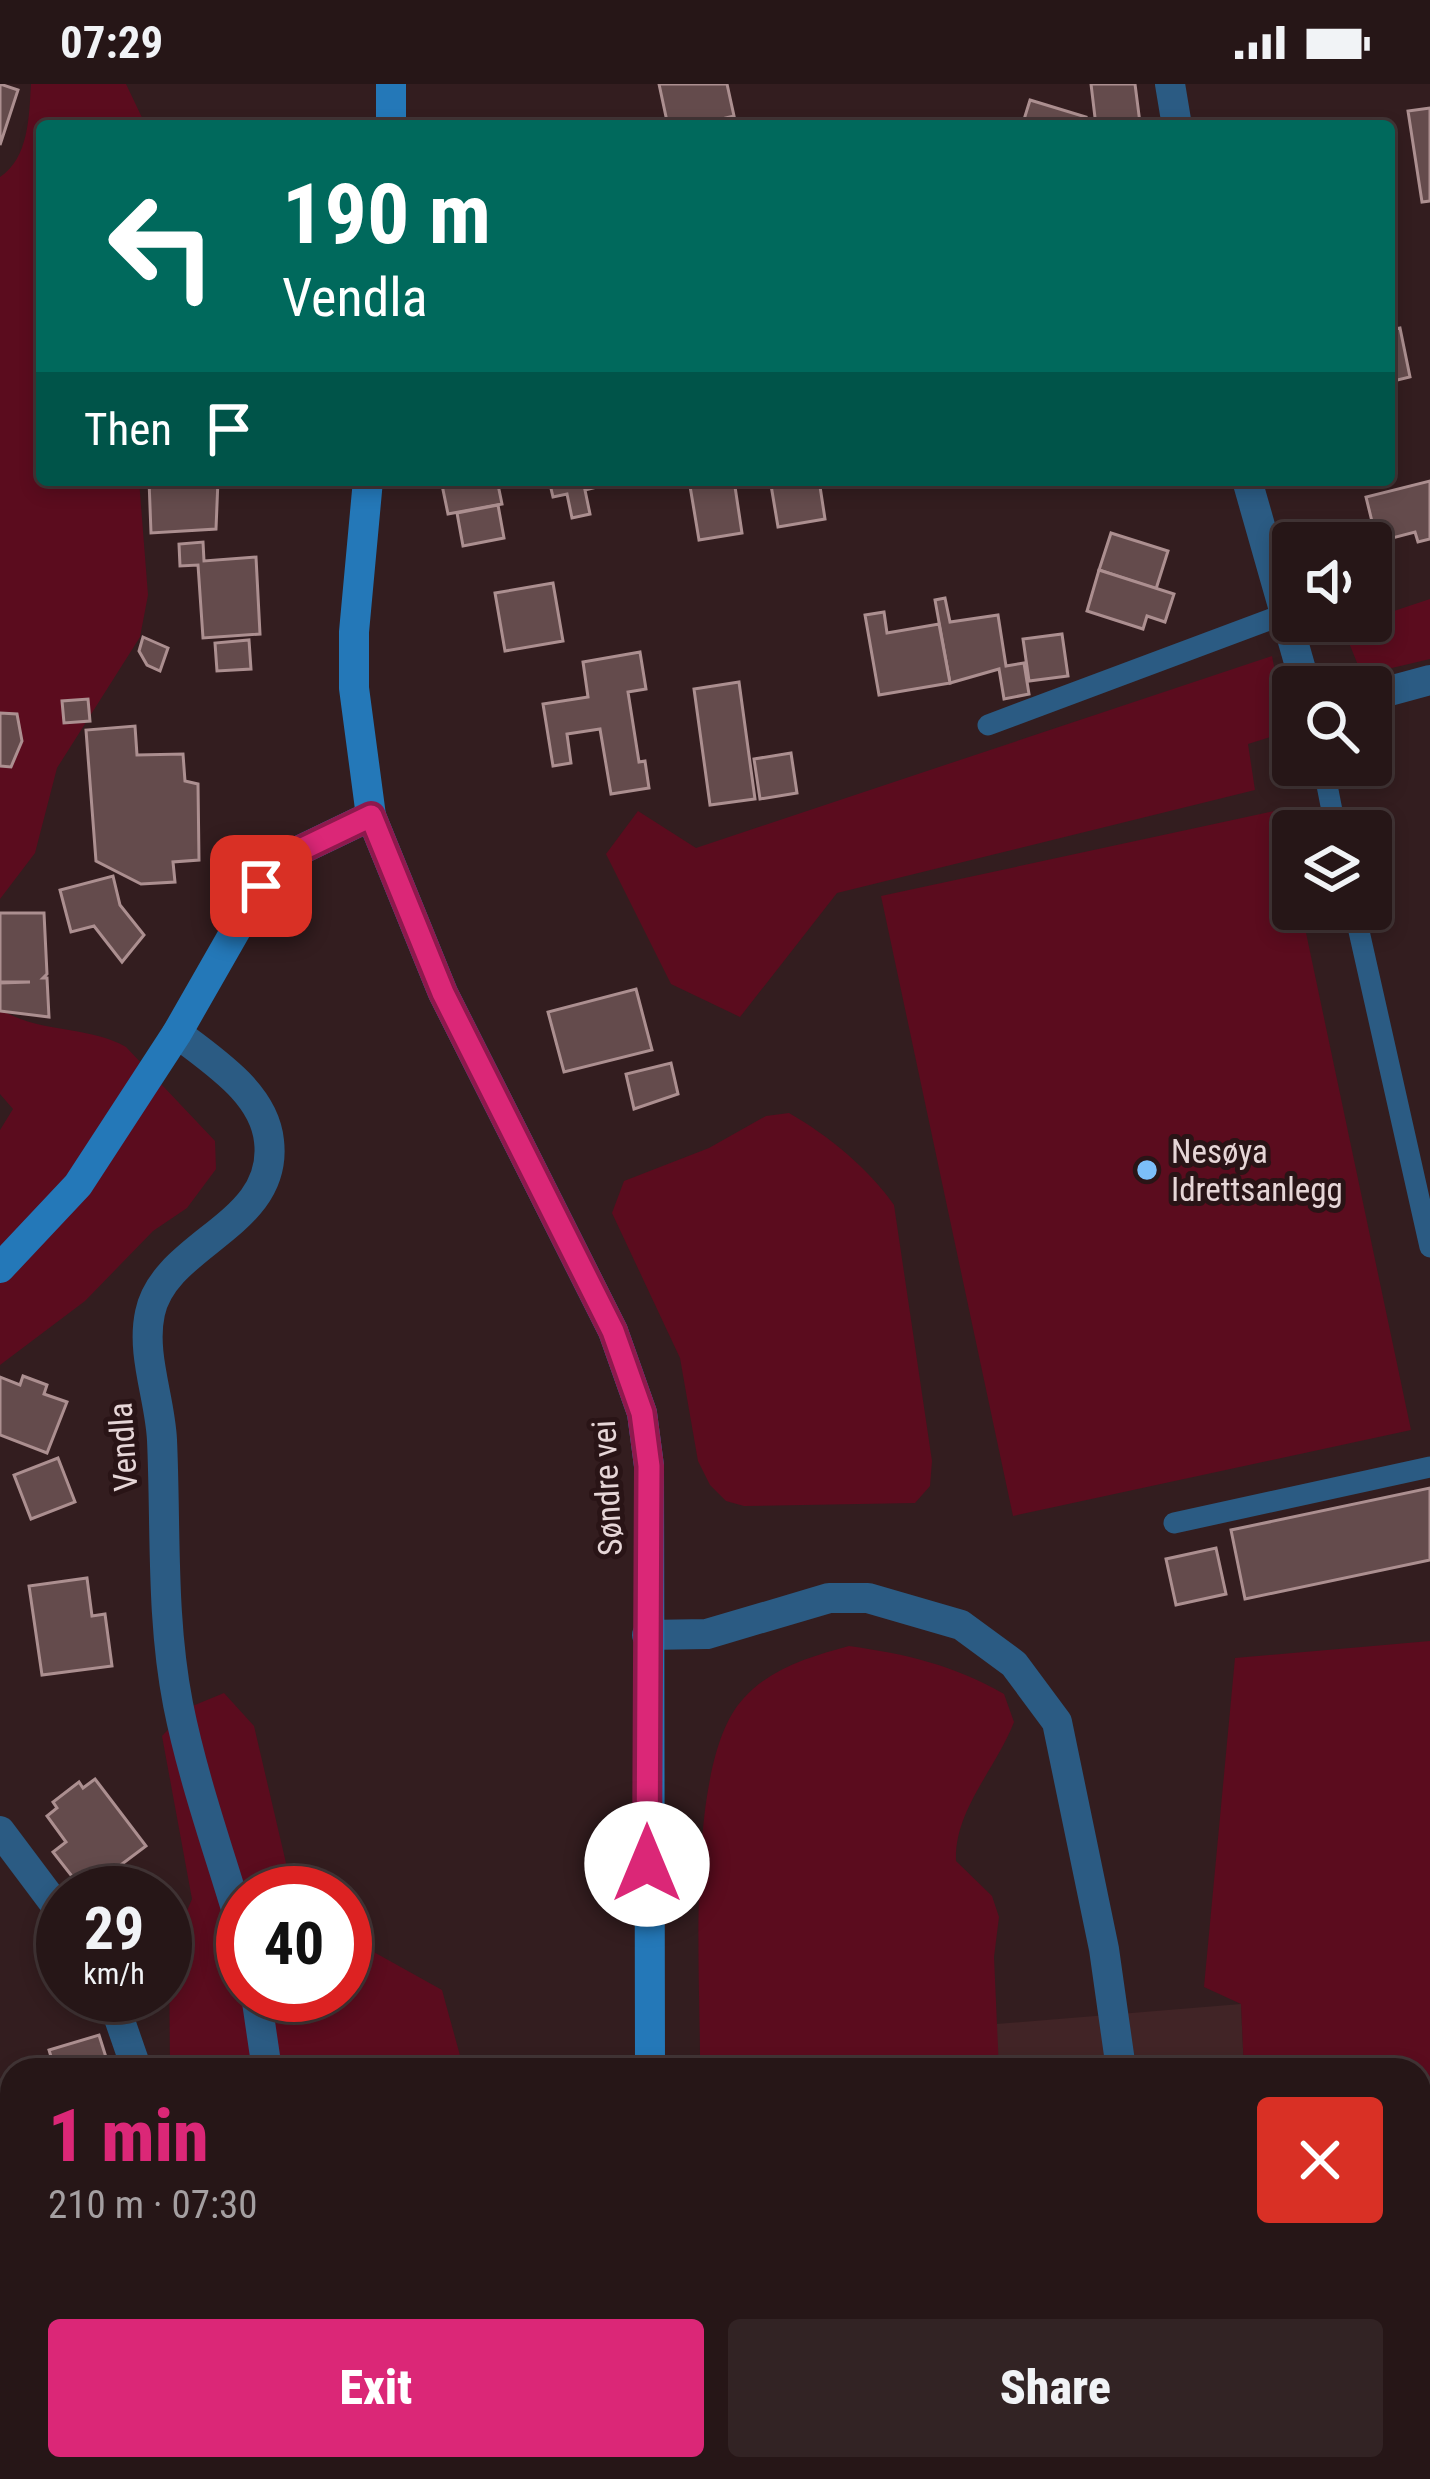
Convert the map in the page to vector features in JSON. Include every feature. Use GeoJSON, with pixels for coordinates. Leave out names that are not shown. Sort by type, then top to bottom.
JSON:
{"type":"FeatureCollection","features":[{"type":"Feature","properties":{"kind":"street"},"geometry":{"type":"LineString","coordinates":[[391,84],[392,120]]}},
{"type":"Feature","properties":{"kind":"street"},"geometry":{"type":"LineString","coordinates":[[1170,84],[1176,120]]}},
{"type":"Feature","properties":{"kind":"street"},"geometry":{"type":"LineString","coordinates":[[0,1268],[78,1185],[177,1033],[261,886],[294,853],[371,816],[354,651],[368,486]]}},
{"type":"Feature","properties":{"kind":"street"},"geometry":{"type":"LineString","coordinates":[[1249,486],[1272,576]]}},
{"type":"Feature","properties":{"kind":"street"},"geometry":{"type":"LineString","coordinates":[[1392,690],[1430,680]]}},
{"type":"Feature","properties":{"kind":"street","name":"Søndre vei"},"geometry":{"type":"LineString","coordinates":[[371,816],[443,993],[629,1369],[649,1466],[650,2058]]}},
{"type":"Feature","properties":{"kind":"street","name":"Vendla"},"geometry":{"type":"LineString","coordinates":[[177,1033],[238,1082],[264,1116],[270,1142],[269,1167],[256,1195],[233,1223],[157,1289],[149,1317],[162,1434],[167,1628],[178,1706],[224,1866]]}},
{"type":"Feature","properties":{"kind":"street"},"geometry":{"type":"LineString","coordinates":[[647,1636],[707,1634],[829,1598],[868,1598],[961,1624],[1014,1664],[1057,1722],[1104,1949],[1119,2058]]}},
{"type":"Feature","properties":{"kind":"street"},"geometry":{"type":"LineString","coordinates":[[0,1831],[36,1879]]}},
{"type":"Feature","properties":{"kind":"street"},"geometry":{"type":"LineString","coordinates":[[120,2022],[133,2058]]}},
{"type":"Feature","properties":{"kind":"street"},"geometry":{"type":"LineString","coordinates":[[260,2022],[265,2058]]}},
{"type":"Feature","properties":{"kind":"lane"},"geometry":{"type":"LineString","coordinates":[[988,725],[1272,619]]}},
{"type":"Feature","properties":{"kind":"lane"},"geometry":{"type":"LineString","coordinates":[[1359,930],[1430,1247]]}},
{"type":"Feature","properties":{"kind":"lane"},"geometry":{"type":"LineString","coordinates":[[1174,1523],[1430,1466]]}},
{"type":"Feature","properties":{"kind":"shaded area"},"geometry":{"type":"Polygon","coordinates":[[[31,84],[126,84],[143,120],[36,120],[36,486],[139,486],[148,595],[140,637],[57,768],[35,853],[0,899],[0,177],[17,159],[28,122],[31,84]]]}},
{"type":"Feature","properties":{"kind":"shaded area"},"geometry":{"type":"Polygon","coordinates":[[[1430,599],[1430,659],[1392,668],[1358,666],[1349,642],[1392,642],[1392,612],[1430,599]]]}},
{"type":"Feature","properties":{"kind":"shaded area"},"geometry":{"type":"Polygon","coordinates":[[[1272,656],[1272,737],[1248,744],[1255,790],[837,893],[740,1017],[671,984],[606,854],[638,811],[696,848],[1272,656]]]}},
{"type":"Feature","properties":{"kind":"shaded area","name":"Nesøya Idrettsanlegg"},"geometry":{"type":"Polygon","coordinates":[[[1272,812],[1272,930],[1305,930],[1411,1430],[1013,1516],[881,896],[1272,812]]]}},
{"type":"Feature","properties":{"kind":"shaded area"},"geometry":{"type":"Polygon","coordinates":[[[0,1009],[126,1047],[215,1141],[216,1169],[187,1208],[153,1231],[85,1301],[0,1365],[0,1130],[13,1109],[0,1094],[0,1009]]]}},
{"type":"Feature","properties":{"kind":"shaded area"},"geometry":{"type":"Polygon","coordinates":[[[789,1113],[847,1154],[894,1205],[932,1461],[930,1486],[915,1503],[744,1506],[726,1501],[710,1485],[698,1461],[680,1358],[612,1213],[624,1181],[709,1148],[766,1116],[789,1113]]]}},
{"type":"Feature","properties":{"kind":"shaded area"},"geometry":{"type":"Polygon","coordinates":[[[1430,1641],[1430,2058],[1243,2058],[1241,2004],[1204,1987],[1235,1658],[1430,1641]]]}},
{"type":"Feature","properties":{"kind":"shaded area"},"geometry":{"type":"Polygon","coordinates":[[[849,1646],[890,1653],[967,1675],[1004,1694],[1014,1722],[969,1807],[956,1861],[992,1896],[999,1917],[994,1957],[998,2058],[700,2058],[700,1876],[712,1772],[724,1730],[743,1699],[766,1679],[806,1659],[849,1646]]]}},
{"type":"Feature","properties":{"kind":"shaded area"},"geometry":{"type":"Polygon","coordinates":[[[224,1693],[254,1726],[287,1866],[216,1866],[216,2022],[372,2022],[372,1951],[442,1990],[461,2058],[170,2058],[170,2022],[192,2022],[192,1866],[186,1866],[162,1736],[190,1707],[224,1693]]]}},
{"type":"Feature","properties":{"kind":"shaded area"},"geometry":{"type":"Polygon","coordinates":[[[1241,2004],[1243,2058],[985,2058],[984,2025],[1241,2004]]]}},
{"type":"Feature","properties":{"kind":"building"},"geometry":{"type":"Polygon","coordinates":[[[0,84],[18,90],[0,145],[0,84]]]}},
{"type":"Feature","properties":{"kind":"building"},"geometry":{"type":"Polygon","coordinates":[[[659,84],[727,84],[734,116],[667,120],[659,84]]]}},
{"type":"Feature","properties":{"kind":"building"},"geometry":{"type":"Polygon","coordinates":[[[1091,84],[1135,84],[1140,120],[1095,120],[1091,84]]]}},
{"type":"Feature","properties":{"kind":"building"},"geometry":{"type":"Polygon","coordinates":[[[1030,100],[1086,117],[1085,120],[1024,120],[1030,100]]]}},
{"type":"Feature","properties":{"kind":"building"},"geometry":{"type":"Polygon","coordinates":[[[1430,108],[1430,201],[1422,202],[1408,111],[1430,108]]]}},
{"type":"Feature","properties":{"kind":"building"},"geometry":{"type":"Polygon","coordinates":[[[1400,328],[1410,377],[1395,381],[1395,329],[1400,328]]]}},
{"type":"Feature","properties":{"kind":"building"},"geometry":{"type":"Polygon","coordinates":[[[1430,481],[1430,539],[1418,542],[1415,532],[1392,538],[1392,522],[1372,522],[1366,497],[1430,481]]]}},
{"type":"Feature","properties":{"kind":"building"},"geometry":{"type":"Polygon","coordinates":[[[149,486],[218,486],[216,529],[151,533],[149,486]]]}},
{"type":"Feature","properties":{"kind":"building"},"geometry":{"type":"Polygon","coordinates":[[[442,486],[498,486],[502,504],[448,514],[442,486]]]}},
{"type":"Feature","properties":{"kind":"building"},"geometry":{"type":"Polygon","coordinates":[[[550,486],[601,486],[585,490],[590,514],[572,518],[567,494],[553,497],[550,486]]]}},
{"type":"Feature","properties":{"kind":"building"},"geometry":{"type":"Polygon","coordinates":[[[690,486],[735,486],[742,533],[699,540],[690,486]]]}},
{"type":"Feature","properties":{"kind":"building"},"geometry":{"type":"Polygon","coordinates":[[[771,486],[820,486],[825,519],[778,527],[771,486]]]}},
{"type":"Feature","properties":{"kind":"building"},"geometry":{"type":"Polygon","coordinates":[[[498,505],[504,538],[463,546],[457,513],[498,505]]]}},
{"type":"Feature","properties":{"kind":"building"},"geometry":{"type":"Polygon","coordinates":[[[1111,533],[1168,551],[1156,589],[1099,570],[1111,533]]]}},
{"type":"Feature","properties":{"kind":"building"},"geometry":{"type":"Polygon","coordinates":[[[203,542],[204,561],[256,557],[260,634],[203,638],[198,565],[180,566],[179,544],[203,542]]]}},
{"type":"Feature","properties":{"kind":"building"},"geometry":{"type":"Polygon","coordinates":[[[1099,570],[1174,594],[1165,622],[1147,616],[1143,629],[1087,611],[1099,570]]]}},
{"type":"Feature","properties":{"kind":"building"},"geometry":{"type":"Polygon","coordinates":[[[553,583],[563,641],[505,651],[495,593],[553,583]]]}},
{"type":"Feature","properties":{"kind":"building"},"geometry":{"type":"Polygon","coordinates":[[[945,598],[950,622],[998,615],[1006,666],[1024,663],[1029,694],[1004,699],[999,669],[950,683],[935,600],[945,598]]]}},
{"type":"Feature","properties":{"kind":"building"},"geometry":{"type":"Polygon","coordinates":[[[884,612],[887,633],[939,624],[950,683],[879,695],[865,615],[884,612]]]}},
{"type":"Feature","properties":{"kind":"building"},"geometry":{"type":"Polygon","coordinates":[[[1062,634],[1068,676],[1029,681],[1023,639],[1062,634]]]}},
{"type":"Feature","properties":{"kind":"building"},"geometry":{"type":"Polygon","coordinates":[[[143,637],[168,648],[160,671],[147,665],[139,651],[143,637]]]}},
{"type":"Feature","properties":{"kind":"building"},"geometry":{"type":"Polygon","coordinates":[[[249,640],[251,669],[217,671],[215,643],[249,640]]]}},
{"type":"Feature","properties":{"kind":"building"},"geometry":{"type":"Polygon","coordinates":[[[640,652],[646,689],[628,692],[639,762],[645,761],[649,788],[611,794],[600,729],[567,734],[571,763],[553,766],[543,704],[588,697],[583,662],[640,652]]]}},
{"type":"Feature","properties":{"kind":"building"},"geometry":{"type":"Polygon","coordinates":[[[739,682],[755,799],[710,805],[694,689],[739,682]]]}},
{"type":"Feature","properties":{"kind":"building"},"geometry":{"type":"Polygon","coordinates":[[[88,699],[90,721],[64,723],[62,701],[88,699]]]}},
{"type":"Feature","properties":{"kind":"building"},"geometry":{"type":"Polygon","coordinates":[[[0,713],[17,714],[22,741],[11,767],[0,766],[0,713]]]}},
{"type":"Feature","properties":{"kind":"building"},"geometry":{"type":"Polygon","coordinates":[[[135,726],[137,755],[183,754],[185,781],[198,784],[199,860],[173,862],[175,882],[141,884],[96,861],[86,730],[135,726]]]}},
{"type":"Feature","properties":{"kind":"building"},"geometry":{"type":"Polygon","coordinates":[[[791,753],[797,793],[760,799],[754,759],[791,753]]]}},
{"type":"Feature","properties":{"kind":"building"},"geometry":{"type":"Polygon","coordinates":[[[113,876],[120,905],[144,935],[122,962],[94,926],[71,932],[60,890],[113,876]]]}},
{"type":"Feature","properties":{"kind":"building"},"geometry":{"type":"Polygon","coordinates":[[[0,913],[44,913],[47,974],[43,978],[47,978],[49,1017],[0,1011],[0,983],[30,982],[0,982],[0,913]]]}},
{"type":"Feature","properties":{"kind":"building"},"geometry":{"type":"Polygon","coordinates":[[[636,989],[652,1050],[564,1072],[548,1012],[636,989]]]}},
{"type":"Feature","properties":{"kind":"building"},"geometry":{"type":"Polygon","coordinates":[[[671,1063],[678,1094],[634,1109],[626,1074],[671,1063]]]}},
{"type":"Feature","properties":{"kind":"building"},"geometry":{"type":"Polygon","coordinates":[[[23,1376],[47,1385],[44,1394],[67,1402],[47,1453],[0,1435],[0,1377],[20,1385],[23,1376]]]}},
{"type":"Feature","properties":{"kind":"building"},"geometry":{"type":"Polygon","coordinates":[[[58,1458],[75,1502],[31,1519],[14,1475],[58,1458]]]}},
{"type":"Feature","properties":{"kind":"building"},"geometry":{"type":"Polygon","coordinates":[[[1430,1488],[1430,1560],[1245,1599],[1231,1530],[1430,1488]]]}},
{"type":"Feature","properties":{"kind":"building"},"geometry":{"type":"Polygon","coordinates":[[[1216,1548],[1226,1594],[1176,1605],[1166,1559],[1216,1548]]]}},
{"type":"Feature","properties":{"kind":"building"},"geometry":{"type":"Polygon","coordinates":[[[87,1578],[92,1616],[105,1614],[112,1666],[42,1675],[29,1586],[87,1578]]]}},
{"type":"Feature","properties":{"kind":"building"},"geometry":{"type":"Polygon","coordinates":[[[95,1779],[146,1846],[119,1866],[64,1866],[53,1852],[66,1842],[47,1816],[57,1808],[53,1802],[79,1782],[83,1788],[95,1779]]]}},
{"type":"Feature","properties":{"kind":"building"},"geometry":{"type":"Polygon","coordinates":[[[99,2035],[106,2058],[51,2058],[49,2050],[99,2035]]]}},
{"type":"Feature","properties":{"kind":"place","name":"Nesøya Idrettsanlegg"},"geometry":{"type":"Point","coordinates":[1147,1170]}},
{"type":"Feature","properties":{"kind":"route"},"geometry":{"type":"LineString","coordinates":[[261,886],[294,853],[371,816],[443,993],[629,1369],[642,1413],[649,1466],[647,1864]]}}]}
